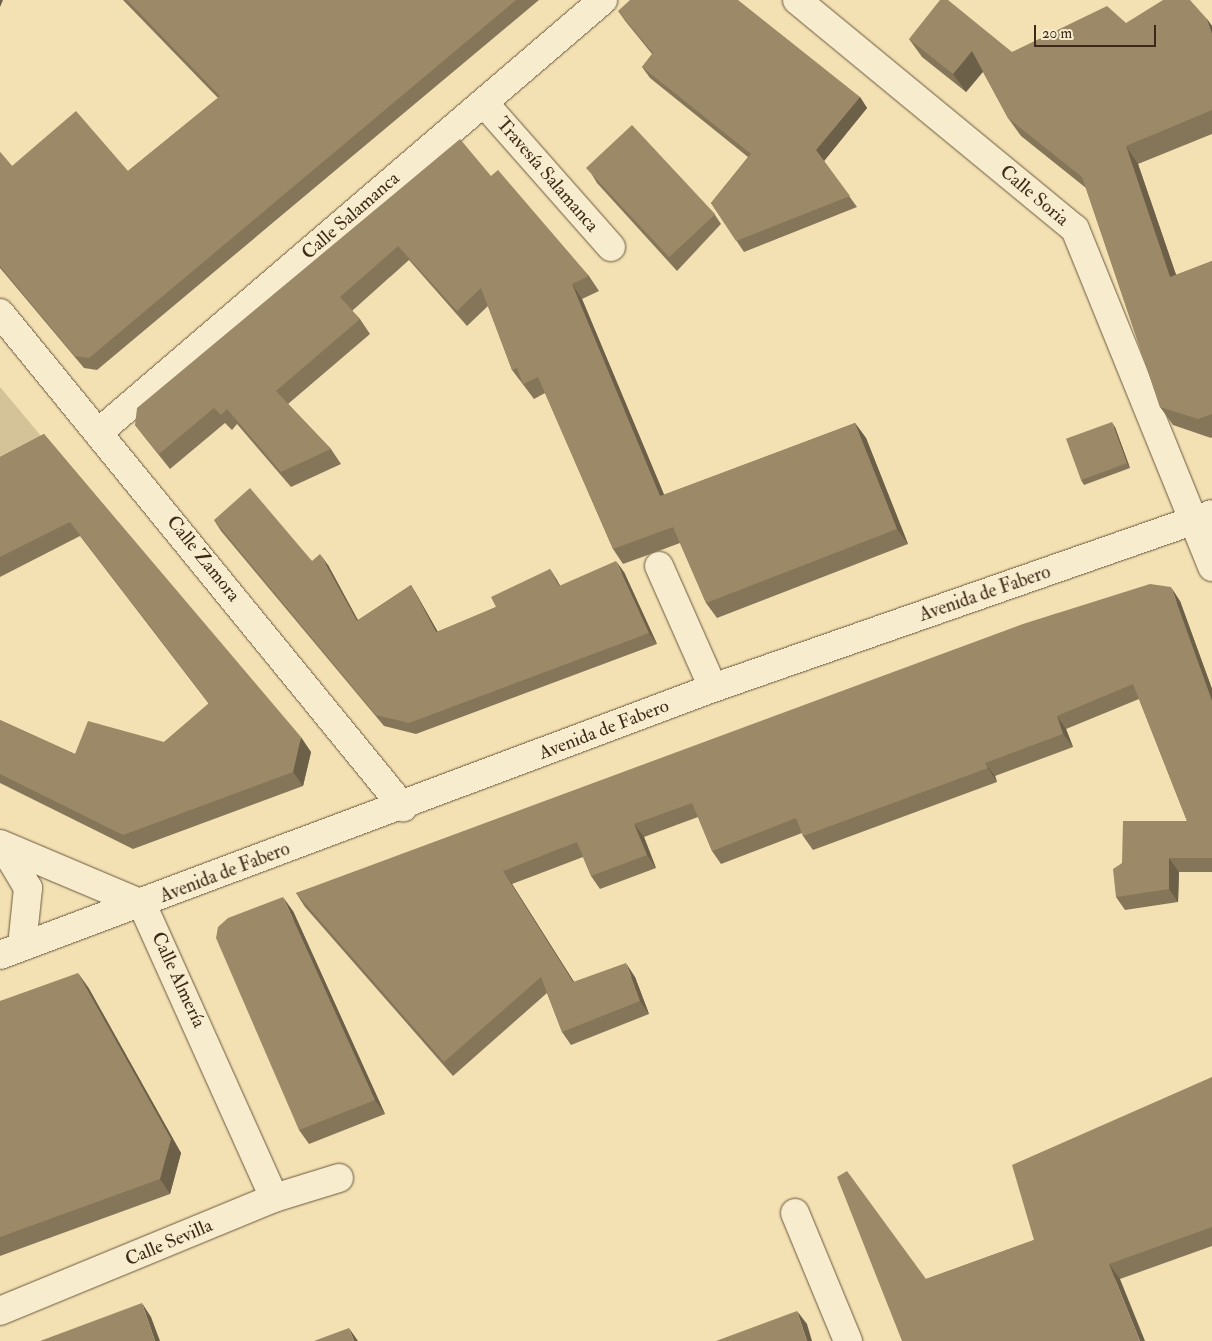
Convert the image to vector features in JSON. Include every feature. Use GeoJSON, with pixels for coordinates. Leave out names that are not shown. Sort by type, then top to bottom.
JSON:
{"type":"FeatureCollection","features":[{"type":"Feature","properties":{"kind":"street","name":"Calle Salamanca"},"geometry":{"type":"LineString","coordinates":[[99,432],[603,0]]}},
{"type":"Feature","properties":{"kind":"street","name":"Calle Soria"},"geometry":{"type":"LineString","coordinates":[[797,0],[1074,229],[1203,518],[1212,567]]}},
{"type":"Feature","properties":{"kind":"street","name":"Travesía Salamanca"},"geometry":{"type":"LineString","coordinates":[[484,103],[610,247]]}},
{"type":"Feature","properties":{"kind":"street","name":"Calle Zamora"},"geometry":{"type":"LineString","coordinates":[[0,314],[99,432],[403,807]]}},
{"type":"Feature","properties":{"kind":"street","name":"Avenida de Fabero"},"geometry":{"type":"LineString","coordinates":[[11,951],[403,807],[713,688],[1203,518]]}},
{"type":"Feature","properties":{"kind":"street"},"geometry":{"type":"LineString","coordinates":[[659,566],[713,688]]}},
{"type":"Feature","properties":{"kind":"street"},"geometry":{"type":"LineString","coordinates":[[2,845],[142,904]]}},
{"type":"Feature","properties":{"kind":"street"},"geometry":{"type":"LineString","coordinates":[[2,845],[28,888],[11,951]]}},
{"type":"Feature","properties":{"kind":"street","name":"Calle Almería"},"geometry":{"type":"LineString","coordinates":[[142,904],[274,1198]]}},
{"type":"Feature","properties":{"kind":"street","name":"Calle Sevilla"},"geometry":{"type":"LineString","coordinates":[[0,1311],[274,1198],[339,1178]]}},
{"type":"Feature","properties":{"kind":"street"},"geometry":{"type":"LineString","coordinates":[[795,1213],[848,1341]]}},
{"type":"Feature","properties":{"kind":"shaded area"},"geometry":{"type":"Polygon","coordinates":[[[0,387],[41,436],[0,457],[0,387]]]}},
{"type":"Feature","properties":{"kind":"building"},"geometry":{"type":"Polygon","coordinates":[[[127,0],[516,0],[89,358],[75,356],[0,266],[0,152],[12,166],[76,111],[128,171],[220,96],[127,0]]]}},
{"type":"Feature","properties":{"kind":"building"},"geometry":{"type":"Polygon","coordinates":[[[630,0],[738,0],[860,97],[816,150],[850,196],[736,241],[711,203],[751,154],[642,67],[653,53],[618,11],[630,0]]]}},
{"type":"Feature","properties":{"kind":"building"},"geometry":{"type":"Polygon","coordinates":[[[940,0],[948,0],[1012,52],[1107,6],[1126,23],[1163,0],[1190,0],[1207,19],[1212,34],[1212,110],[1126,146],[1170,277],[1212,261],[1212,414],[1198,419],[1160,407],[1082,177],[1008,118],[972,51],[953,74],[909,39],[940,0]]]}},
{"type":"Feature","properties":{"kind":"building"},"geometry":{"type":"Polygon","coordinates":[[[632,125],[715,214],[669,257],[586,168],[632,125]]]}},
{"type":"Feature","properties":{"kind":"building"},"geometry":{"type":"Polygon","coordinates":[[[460,139],[491,176],[498,170],[589,276],[572,284],[660,496],[855,423],[897,529],[706,603],[673,527],[613,549],[538,377],[523,384],[517,368],[512,370],[481,288],[457,311],[398,246],[340,297],[360,319],[276,391],[331,449],[281,472],[227,409],[221,415],[214,408],[159,454],[135,425],[137,408],[460,139]]]}},
{"type":"Feature","properties":{"kind":"building"},"geometry":{"type":"Polygon","coordinates":[[[1112,422],[1127,463],[1081,480],[1066,439],[1112,422]]]}},
{"type":"Feature","properties":{"kind":"building"},"geometry":{"type":"Polygon","coordinates":[[[44,434],[301,737],[293,772],[123,835],[0,774],[0,720],[75,754],[88,721],[164,742],[209,703],[70,522],[0,557],[0,457],[44,434]]]}},
{"type":"Feature","properties":{"kind":"building"},"geometry":{"type":"Polygon","coordinates":[[[250,488],[312,561],[320,554],[357,621],[411,585],[436,632],[496,607],[491,597],[550,569],[559,586],[616,561],[649,633],[409,723],[376,715],[214,520],[250,488]]]}},
{"type":"Feature","properties":{"kind":"building"},"geometry":{"type":"Polygon","coordinates":[[[1150,584],[1171,587],[1212,701],[1212,858],[1169,858],[1169,889],[1116,897],[1113,869],[1122,863],[1123,821],[1187,821],[1133,684],[1057,716],[1063,734],[985,763],[988,768],[803,836],[796,818],[712,851],[692,803],[634,824],[647,855],[591,876],[577,842],[503,871],[573,982],[626,963],[640,1001],[562,1032],[541,977],[444,1062],[296,893],[1023,624],[1150,584]]]}},
{"type":"Feature","properties":{"kind":"building"},"geometry":{"type":"Polygon","coordinates":[[[283,897],[375,1100],[299,1130],[216,938],[218,927],[228,918],[283,897]]]}},
{"type":"Feature","properties":{"kind":"building"},"geometry":{"type":"Polygon","coordinates":[[[78,973],[171,1139],[160,1179],[0,1237],[0,1001],[78,973]]]}},
{"type":"Feature","properties":{"kind":"building"},"geometry":{"type":"Polygon","coordinates":[[[1212,1077],[1212,1227],[1109,1264],[1140,1341],[902,1341],[837,1177],[847,1171],[926,1279],[1034,1240],[1012,1165],[1212,1077]]]}},
{"type":"Feature","properties":{"kind":"building"},"geometry":{"type":"Polygon","coordinates":[[[142,1303],[155,1341],[40,1341],[142,1303]]]}},
{"type":"Feature","properties":{"kind":"building"},"geometry":{"type":"Polygon","coordinates":[[[797,1311],[807,1341],[716,1341],[797,1311]]]}},
{"type":"Feature","properties":{"kind":"building"},"geometry":{"type":"Polygon","coordinates":[[[349,1328],[354,1341],[314,1341],[349,1328]]]}}]}
